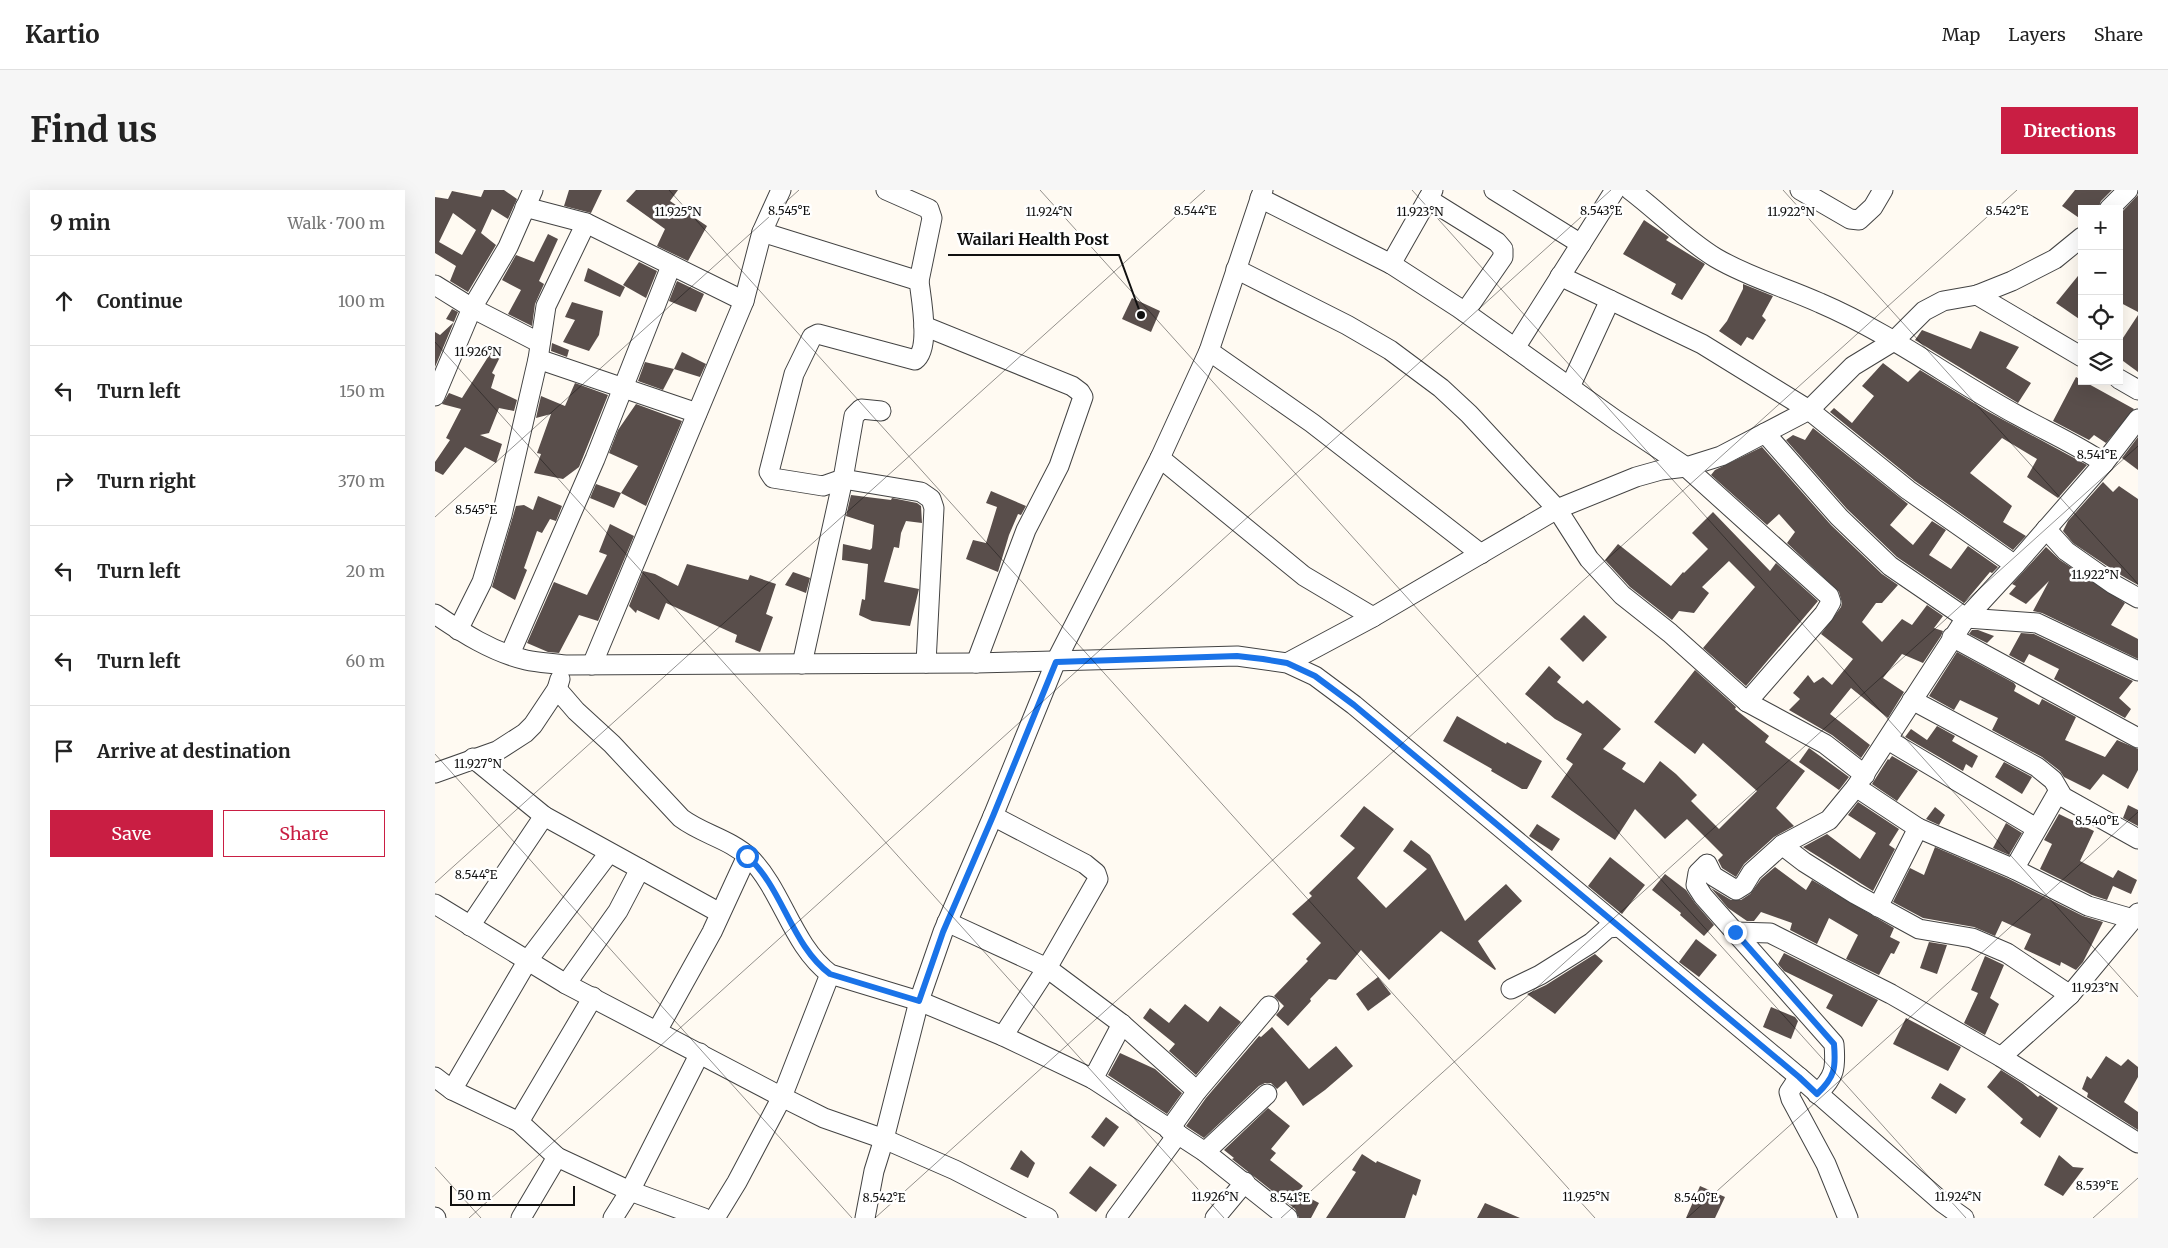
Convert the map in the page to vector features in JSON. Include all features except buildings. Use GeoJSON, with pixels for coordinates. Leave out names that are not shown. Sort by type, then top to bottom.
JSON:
{"type":"FeatureCollection","features":[{"type":"Feature","properties":{"kind":"street"},"geometry":{"type":"LineString","coordinates":[[592,665],[744,301],[762,232],[781,190]]}},
{"type":"Feature","properties":{"kind":"street"},"geometry":{"type":"LineString","coordinates":[[887,190],[929,209],[932,218],[919,281],[924,326],[921,353],[915,360],[818,334],[812,337],[807,343],[794,374],[769,472],[773,478],[823,486],[843,479],[921,492],[931,498],[934,508],[926,663]]}},
{"type":"Feature","properties":{"kind":"street"},"geometry":{"type":"LineString","coordinates":[[1494,190],[1581,244]]}},
{"type":"Feature","properties":{"kind":"street"},"geometry":{"type":"LineString","coordinates":[[1515,348],[1615,190]]}},
{"type":"Feature","properties":{"kind":"street"},"geometry":{"type":"LineString","coordinates":[[1630,190],[1689,239],[1715,257],[1750,276],[1821,303],[1894,341],[2018,416],[2085,450],[2104,463]]}},
{"type":"Feature","properties":{"kind":"street"},"geometry":{"type":"LineString","coordinates":[[1809,192],[1850,219],[1859,220],[1873,207],[1883,190]]}},
{"type":"Feature","properties":{"kind":"street"},"geometry":{"type":"LineString","coordinates":[[2113,205],[2128,190]]}},
{"type":"Feature","properties":{"kind":"street"},"geometry":{"type":"LineString","coordinates":[[865,1218],[874,1171],[919,1001],[947,922],[1056,662],[1161,458],[1209,350],[1262,194],[1391,264],[1465,312],[1686,467],[1829,596],[1831,602],[1824,614],[1747,702]]}},
{"type":"Feature","properties":{"kind":"street"},"geometry":{"type":"LineString","coordinates":[[1391,264],[1431,194],[1497,242],[1503,249],[1503,258],[1465,312]]}},
{"type":"Feature","properties":{"kind":"street"},"geometry":{"type":"LineString","coordinates":[[435,395],[473,308],[508,246],[529,198],[586,223],[744,301]]}},
{"type":"Feature","properties":{"kind":"street"},"geometry":{"type":"LineString","coordinates":[[458,630],[482,582],[502,515],[539,351],[545,306],[586,223]]}},
{"type":"Feature","properties":{"kind":"street"},"geometry":{"type":"LineString","coordinates":[[762,232],[919,281]]}},
{"type":"Feature","properties":{"kind":"street"},"geometry":{"type":"LineString","coordinates":[[1287,663],[1373,616],[1557,509],[1636,477],[1661,470],[1686,467],[1721,456],[1809,410],[1853,366],[1894,341],[1924,311],[1943,301],[1977,294],[2012,281],[2055,259],[2078,240]]}},
{"type":"Feature","properties":{"kind":"street"},"geometry":{"type":"LineString","coordinates":[[510,654],[591,467],[671,266]]}},
{"type":"Feature","properties":{"kind":"street"},"geometry":{"type":"LineString","coordinates":[[1236,269],[1347,325],[1390,350],[1441,388],[1469,414],[1557,509],[1589,559],[1607,581],[1747,702],[1825,744],[1860,781],[1918,828],[2014,869],[2088,906],[2135,916],[2070,995],[2001,1057]]}},
{"type":"Feature","properties":{"kind":"street"},"geometry":{"type":"LineString","coordinates":[[1560,276],[1702,344],[1809,410],[1908,490],[2015,565]]}},
{"type":"Feature","properties":{"kind":"street"},"geometry":{"type":"LineString","coordinates":[[435,285],[539,351],[623,387],[697,413]]}},
{"type":"Feature","properties":{"kind":"street"},"geometry":{"type":"LineString","coordinates":[[1977,294],[2078,355]]}},
{"type":"Feature","properties":{"kind":"street"},"geometry":{"type":"LineString","coordinates":[[1570,387],[1610,300]]}},
{"type":"Feature","properties":{"kind":"street"},"geometry":{"type":"LineString","coordinates":[[924,326],[1072,386],[1083,397],[1069,442],[1026,530],[977,663]]}},
{"type":"Feature","properties":{"kind":"street"},"geometry":{"type":"LineString","coordinates":[[1209,350],[1312,423],[1481,554]]}},
{"type":"Feature","properties":{"kind":"street"},"geometry":{"type":"LineString","coordinates":[[2123,381],[2138,390]]}},
{"type":"Feature","properties":{"kind":"street"},"geometry":{"type":"LineString","coordinates":[[803,664],[843,479],[854,416],[861,409],[881,411]]}},
{"type":"Feature","properties":{"kind":"street"},"geometry":{"type":"LineString","coordinates":[[1817,1094],[1829,1082],[1835,1069],[1834,1044],[1703,896],[1696,885],[1698,874],[1707,864],[1713,876],[1736,890],[1744,885],[1752,872],[1782,845],[1829,820],[1860,781],[1966,618],[2104,463],[2138,419]]}},
{"type":"Feature","properties":{"kind":"street"},"geometry":{"type":"LineString","coordinates":[[1765,433],[1839,517],[1890,566],[1966,618],[2037,623],[2138,671]]}},
{"type":"Feature","properties":{"kind":"street"},"geometry":{"type":"LineString","coordinates":[[1161,458],[1304,576],[1373,616]]}},
{"type":"Feature","properties":{"kind":"street"},"geometry":{"type":"LineString","coordinates":[[2046,529],[2066,551],[2113,584],[2138,598]]}},
{"type":"Feature","properties":{"kind":"street"},"geometry":{"type":"LineString","coordinates":[[435,614],[468,637],[510,654],[526,660],[565,665],[1056,662],[1237,656],[1287,663],[1315,676],[1354,705],[1799,1077],[1943,1203],[1964,1218]]}},
{"type":"Feature","properties":{"kind":"street"},"geometry":{"type":"LineString","coordinates":[[1952,637],[2138,738]]}},
{"type":"Feature","properties":{"kind":"street"},"geometry":{"type":"LineString","coordinates":[[435,773],[497,751],[525,733],[557,689],[565,665]]}},
{"type":"Feature","properties":{"kind":"street"},"geometry":{"type":"LineString","coordinates":[[557,689],[576,711],[612,744],[681,818],[689,824],[737,848],[747,856],[761,871],[807,949],[820,966],[830,974],[919,1001],[1003,1036],[1093,1079],[1205,1152],[1288,1218]]}},
{"type":"Feature","properties":{"kind":"street"},"geometry":{"type":"LineString","coordinates":[[1913,700],[2047,773],[2063,797],[2138,839]]}},
{"type":"Feature","properties":{"kind":"street"},"geometry":{"type":"LineString","coordinates":[[1887,740],[2036,828]]}},
{"type":"Feature","properties":{"kind":"street"},"geometry":{"type":"LineString","coordinates":[[473,758],[543,816],[720,913]]}},
{"type":"Feature","properties":{"kind":"street"},"geometry":{"type":"LineString","coordinates":[[2014,869],[2058,792]]}},
{"type":"Feature","properties":{"kind":"street"},"geometry":{"type":"LineString","coordinates":[[470,926],[543,816]]}},
{"type":"Feature","properties":{"kind":"street"},"geometry":{"type":"LineString","coordinates":[[993,816],[1085,864],[1095,873],[1098,879],[1047,968],[1003,1036]]}},
{"type":"Feature","properties":{"kind":"street"},"geometry":{"type":"LineString","coordinates":[[1878,907],[1918,828]]}},
{"type":"Feature","properties":{"kind":"street"},"geometry":{"type":"LineString","coordinates":[[1782,845],[1804,862],[1878,907],[1919,929],[1972,938],[2007,953],[2070,995]]}},
{"type":"Feature","properties":{"kind":"street"},"geometry":{"type":"LineString","coordinates":[[452,1090],[528,960],[609,852]]}},
{"type":"Feature","properties":{"kind":"street"},"geometry":{"type":"LineString","coordinates":[[657,1031],[720,913],[747,856]]}},
{"type":"Feature","properties":{"kind":"street"},"geometry":{"type":"LineString","coordinates":[[566,984],[618,911],[640,869]]}},
{"type":"Feature","properties":{"kind":"street"},"geometry":{"type":"LineString","coordinates":[[438,912],[470,926],[566,984],[782,1097],[824,1118],[884,1139],[955,1170],[1048,1218]]}},
{"type":"Feature","properties":{"kind":"street"},"geometry":{"type":"LineString","coordinates":[[947,922],[1047,968],[1122,1024],[1197,1091]]}},
{"type":"Feature","properties":{"kind":"street"},"geometry":{"type":"LineString","coordinates":[[1511,989],[1591,943],[1609,928],[1619,926]]}},
{"type":"Feature","properties":{"kind":"street"},"geometry":{"type":"LineString","coordinates":[[1735,932],[1770,932],[1891,994],[2001,1057],[2138,1143]]}},
{"type":"Feature","properties":{"kind":"street"},"geometry":{"type":"LineString","coordinates":[[715,1218],[737,1182],[782,1097],[830,974]]}},
{"type":"Feature","properties":{"kind":"street"},"geometry":{"type":"LineString","coordinates":[[519,1122],[593,998]]}},
{"type":"Feature","properties":{"kind":"street"},"geometry":{"type":"LineString","coordinates":[[1116,1218],[1173,1132],[1197,1091],[1269,1006]]}},
{"type":"Feature","properties":{"kind":"street"},"geometry":{"type":"LineString","coordinates":[[1093,1079],[1122,1024]]}},
{"type":"Feature","properties":{"kind":"street"},"geometry":{"type":"LineString","coordinates":[[613,1218],[630,1191],[700,1053]]}},
{"type":"Feature","properties":{"kind":"street"},"geometry":{"type":"LineString","coordinates":[[435,1077],[452,1090],[519,1122],[557,1157],[630,1191],[704,1218]]}},
{"type":"Feature","properties":{"kind":"street"},"geometry":{"type":"LineString","coordinates":[[1799,1077],[1789,1092],[1791,1098],[1826,1164],[1848,1218]]}},
{"type":"Feature","properties":{"kind":"street"},"geometry":{"type":"LineString","coordinates":[[1205,1152],[1267,1094]]}},
{"type":"Feature","properties":{"kind":"street"},"geometry":{"type":"LineString","coordinates":[[521,1218],[557,1157]]}},
{"type":"Feature","properties":{"kind":"street"},"geometry":{"type":"LineString","coordinates":[[1215,1218],[1245,1182]]}},
{"type":"Feature","properties":{"kind":"place","name":"Wailari Health Post"},"geometry":{"type":"Point","coordinates":[1141,315]}},
{"type":"Feature","properties":{"kind":"route"},"geometry":{"type":"LineString","coordinates":[[747,856],[761,871],[807,949],[820,966],[830,974],[919,1001],[943,932],[1056,662],[1237,656],[1287,663],[1315,676],[1354,705],[1817,1094],[1829,1082],[1835,1069],[1834,1044],[1735,932]]}}]}
